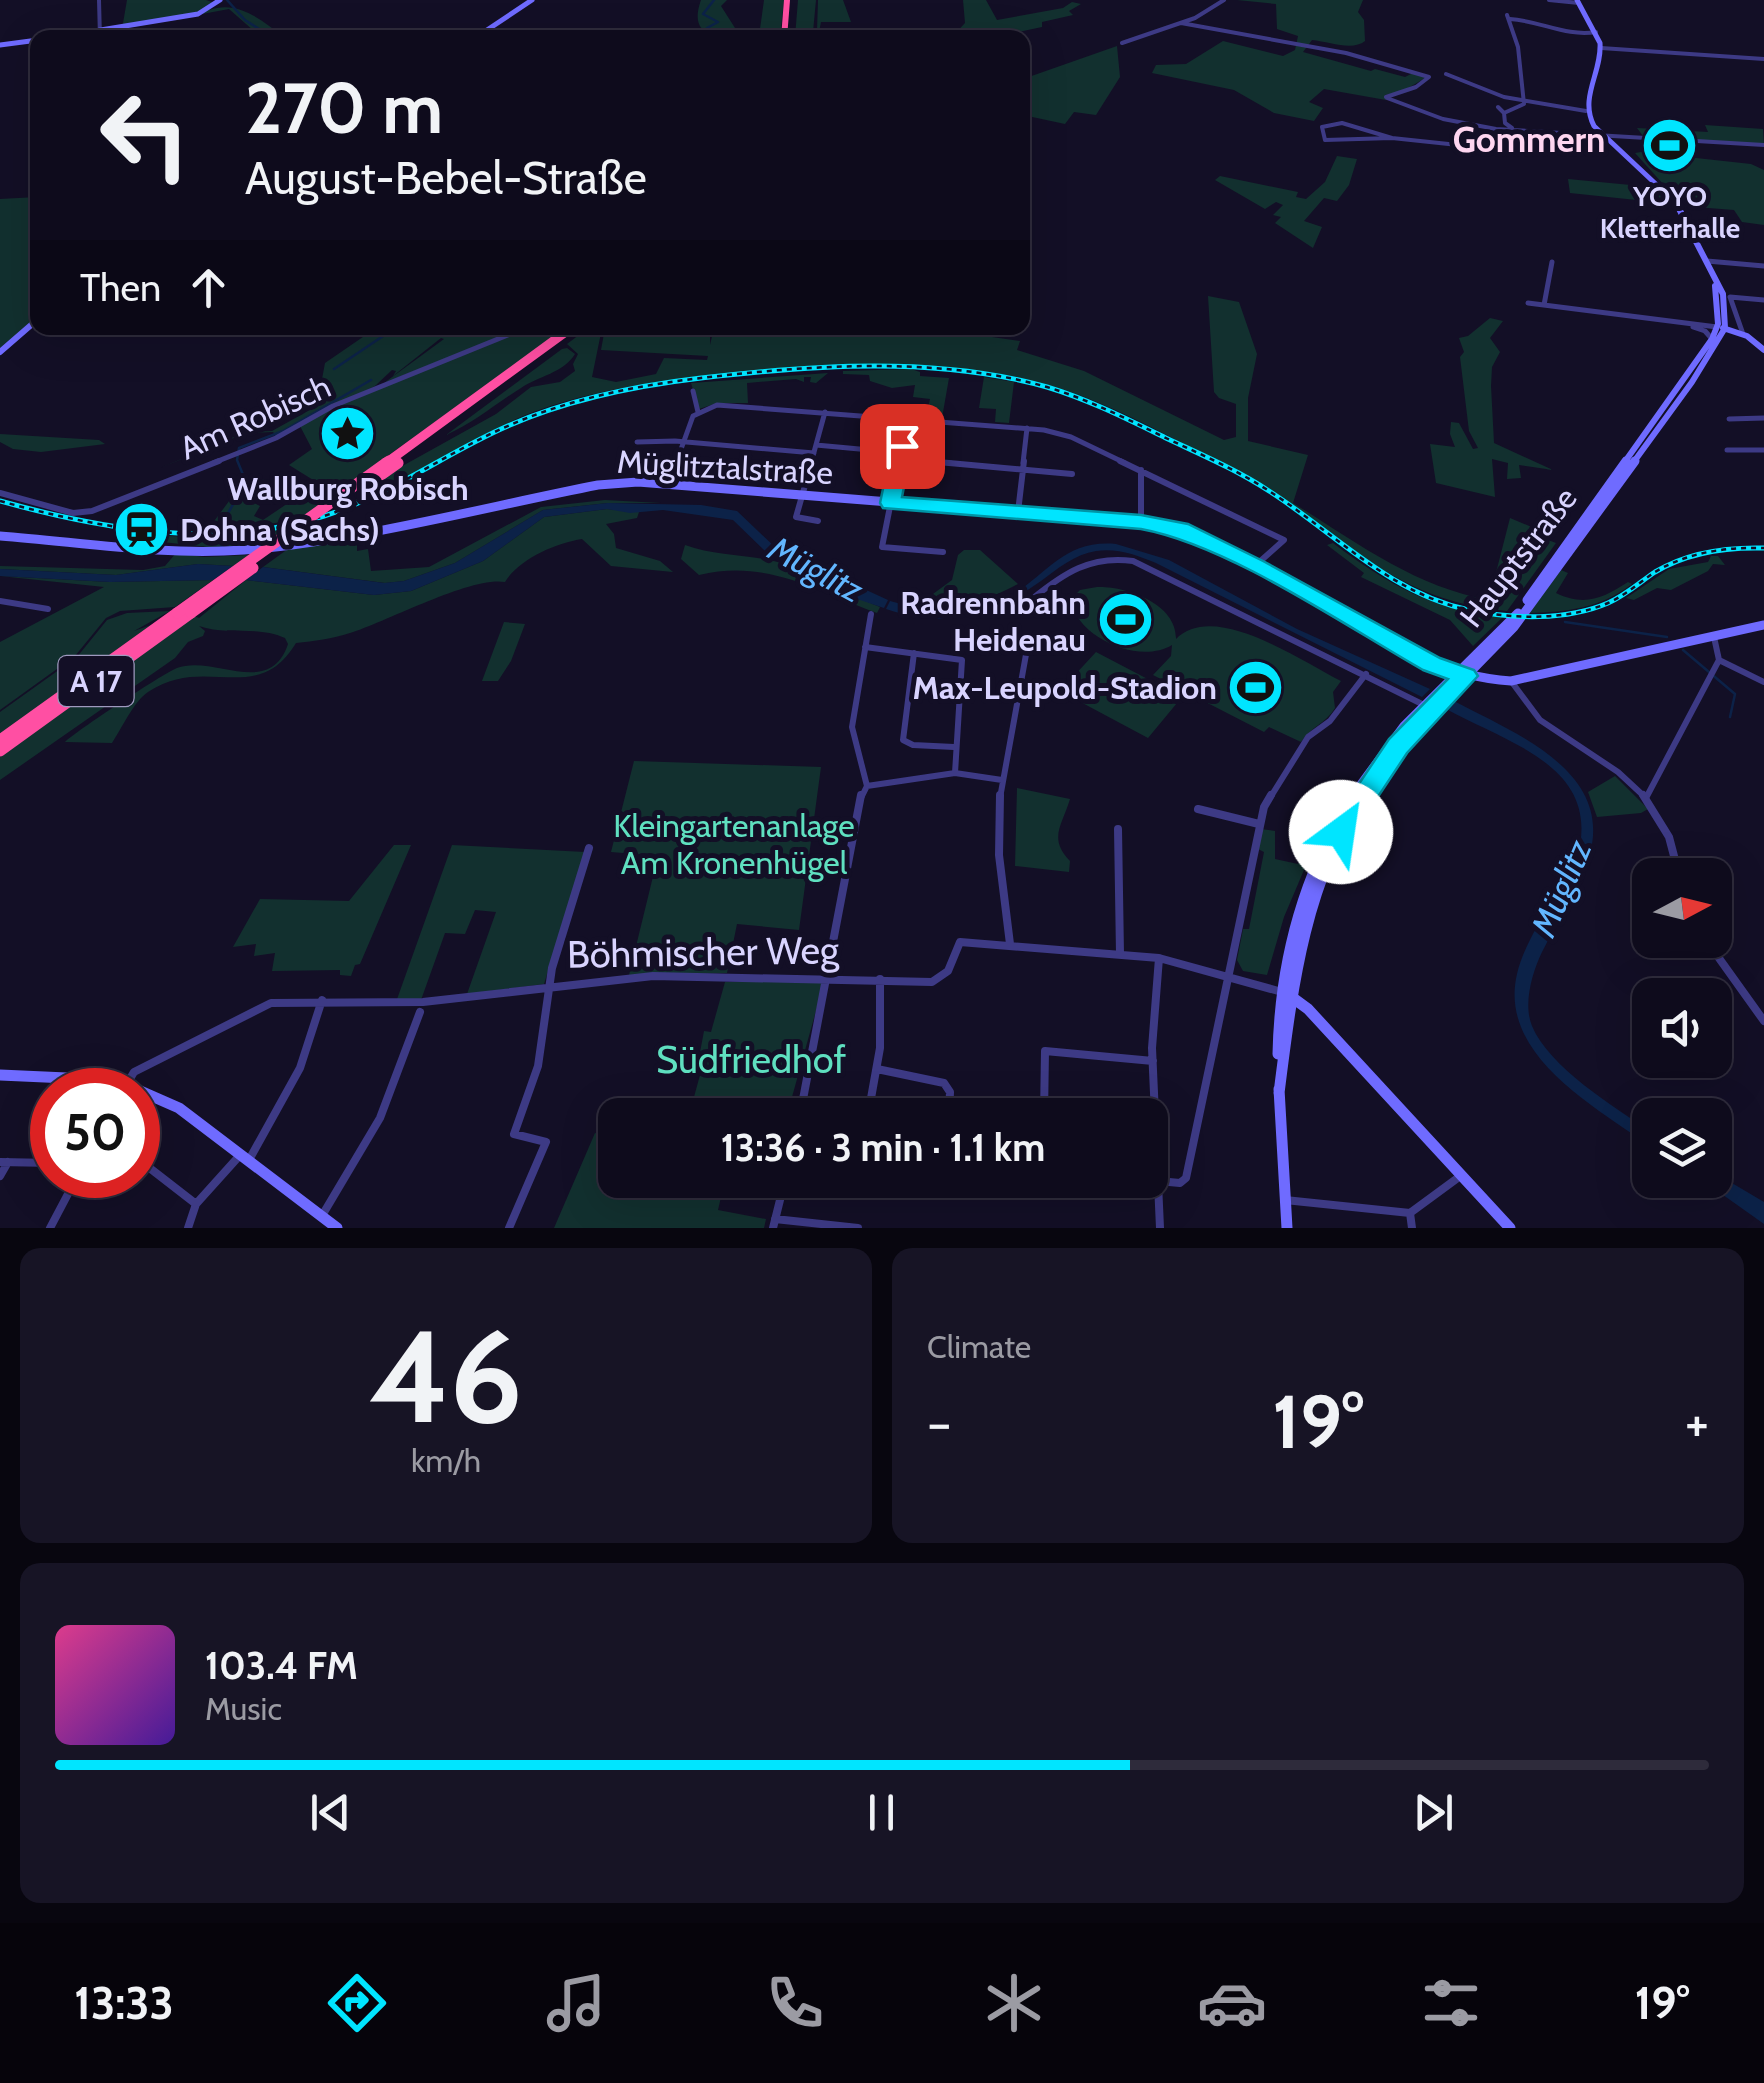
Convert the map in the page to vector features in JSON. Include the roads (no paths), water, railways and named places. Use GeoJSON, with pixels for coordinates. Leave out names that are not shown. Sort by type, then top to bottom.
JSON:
{"type":"FeatureCollection","features":[{"type":"Feature","properties":{"kind":"highway"},"geometry":{"type":"LineString","coordinates":[[785,30],[791,0]]}},
{"type":"Feature","properties":{"kind":"highway"},"geometry":{"type":"LineString","coordinates":[[791,0],[792,30]]}},
{"type":"Feature","properties":{"kind":"highway","name":"A 17"},"geometry":{"type":"LineString","coordinates":[[0,750],[192,613],[562,335]]}},
{"type":"Feature","properties":{"kind":"highway","name":"A 17"},"geometry":{"type":"LineString","coordinates":[[0,740],[572,335]]}},
{"type":"Feature","properties":{"kind":"main road"},"geometry":{"type":"LineString","coordinates":[[112,30],[198,14],[220,0]]}},
{"type":"Feature","properties":{"kind":"main road"},"geometry":{"type":"LineString","coordinates":[[487,30],[532,0]]}},
{"type":"Feature","properties":{"kind":"main road"},"geometry":{"type":"LineString","coordinates":[[1578,2],[1596,30],[1601,48],[1586,111],[1604,134],[1666,189],[1724,294],[1720,329]]}},
{"type":"Feature","properties":{"kind":"main road"},"geometry":{"type":"LineString","coordinates":[[0,45],[30,41]]}},
{"type":"Feature","properties":{"kind":"main road"},"geometry":{"type":"LineString","coordinates":[[1709,265],[1720,329]]}},
{"type":"Feature","properties":{"kind":"main road"},"geometry":{"type":"LineString","coordinates":[[0,352],[30,326]]}},
{"type":"Feature","properties":{"kind":"main road"},"geometry":{"type":"LineString","coordinates":[[1720,329],[1743,336],[1760,347]]}},
{"type":"Feature","properties":{"kind":"main road","name":"Hauptstraße"},"geometry":{"type":"LineString","coordinates":[[1280,1092],[1286,994],[1302,900],[1330,837],[1379,758],[1514,626],[1720,329]]}},
{"type":"Feature","properties":{"kind":"main road"},"geometry":{"type":"LineString","coordinates":[[1715,341],[1743,336]]}},
{"type":"Feature","properties":{"kind":"main road","name":"Müglitztalstraße"},"geometry":{"type":"LineString","coordinates":[[0,536],[216,551],[311,541],[609,483],[668,484],[1141,522],[1180,529],[1460,675]]}},
{"type":"Feature","properties":{"kind":"main road"},"geometry":{"type":"LineString","coordinates":[[1460,675],[1511,681],[1764,626]]}},
{"type":"Feature","properties":{"kind":"main road"},"geometry":{"type":"LineString","coordinates":[[1286,994],[1330,1031],[1510,1228]]}},
{"type":"Feature","properties":{"kind":"main road"},"geometry":{"type":"LineString","coordinates":[[0,1075],[30,1076]]}},
{"type":"Feature","properties":{"kind":"main road","name":"Hauptstraße"},"geometry":{"type":"LineString","coordinates":[[1284,1200],[1287,1228]]}},
{"type":"Feature","properties":{"kind":"street"},"geometry":{"type":"LineString","coordinates":[[99,0],[99,30]]}},
{"type":"Feature","properties":{"kind":"street"},"geometry":{"type":"LineString","coordinates":[[1122,43],[1212,10],[1224,0]]}},
{"type":"Feature","properties":{"kind":"street"},"geometry":{"type":"LineString","coordinates":[[1549,0],[1578,2]]}},
{"type":"Feature","properties":{"kind":"street"},"geometry":{"type":"LineString","coordinates":[[1504,114],[1521,108],[1526,84],[1518,70],[1519,42],[1509,17],[1539,21],[1576,36],[1596,30]]}},
{"type":"Feature","properties":{"kind":"street"},"geometry":{"type":"LineString","coordinates":[[1181,23],[1346,53],[1424,74],[1429,77],[1426,82],[1387,98],[1447,121],[1506,130],[1764,145]]}},
{"type":"Feature","properties":{"kind":"street"},"geometry":{"type":"LineString","coordinates":[[1601,48],[1764,59]]}},
{"type":"Feature","properties":{"kind":"street"},"geometry":{"type":"LineString","coordinates":[[1446,74],[1495,94],[1586,111]]}},
{"type":"Feature","properties":{"kind":"street"},"geometry":{"type":"LineString","coordinates":[[1498,106],[1506,123],[1514,128]]}},
{"type":"Feature","properties":{"kind":"street"},"geometry":{"type":"LineString","coordinates":[[1392,138],[1329,122],[1322,127],[1325,140],[1392,138],[1507,150],[1510,148],[1506,130]]}},
{"type":"Feature","properties":{"kind":"street"},"geometry":{"type":"LineString","coordinates":[[1544,306],[1552,262]]}},
{"type":"Feature","properties":{"kind":"street"},"geometry":{"type":"LineString","coordinates":[[1709,265],[1764,266]]}},
{"type":"Feature","properties":{"kind":"street"},"geometry":{"type":"LineString","coordinates":[[1549,293],[1555,307]]}},
{"type":"Feature","properties":{"kind":"street"},"geometry":{"type":"LineString","coordinates":[[1743,336],[1730,297],[1764,300]]}},
{"type":"Feature","properties":{"kind":"street"},"geometry":{"type":"LineString","coordinates":[[1528,303],[1720,329]]}},
{"type":"Feature","properties":{"kind":"street"},"geometry":{"type":"LineString","coordinates":[[1694,323],[1712,322],[1718,308]]}},
{"type":"Feature","properties":{"kind":"street"},"geometry":{"type":"LineString","coordinates":[[1588,311],[1720,329]]}},
{"type":"Feature","properties":{"kind":"street"},"geometry":{"type":"LineString","coordinates":[[1677,324],[1703,330],[1715,341]]}},
{"type":"Feature","properties":{"kind":"street","name":"Am Robisch"},"geometry":{"type":"LineString","coordinates":[[0,493],[82,514],[232,456],[333,406],[508,335]]}},
{"type":"Feature","properties":{"kind":"street"},"geometry":{"type":"LineString","coordinates":[[668,484],[698,412],[693,391]]}},
{"type":"Feature","properties":{"kind":"street"},"geometry":{"type":"LineString","coordinates":[[698,412],[710,406],[737,405],[1028,428],[1071,437],[1284,540],[1256,566]]}},
{"type":"Feature","properties":{"kind":"street"},"geometry":{"type":"LineString","coordinates":[[818,521],[796,517],[825,412]]}},
{"type":"Feature","properties":{"kind":"street"},"geometry":{"type":"LineString","coordinates":[[907,418],[882,547],[944,552]]}},
{"type":"Feature","properties":{"kind":"street"},"geometry":{"type":"LineString","coordinates":[[1729,419],[1764,418]]}},
{"type":"Feature","properties":{"kind":"street"},"geometry":{"type":"LineString","coordinates":[[1018,512],[1028,428]]}},
{"type":"Feature","properties":{"kind":"street"},"geometry":{"type":"LineString","coordinates":[[637,442],[870,450]]}},
{"type":"Feature","properties":{"kind":"street"},"geometry":{"type":"LineString","coordinates":[[1727,450],[1764,450]]}},
{"type":"Feature","properties":{"kind":"street"},"geometry":{"type":"LineString","coordinates":[[938,462],[1072,474]]}},
{"type":"Feature","properties":{"kind":"street"},"geometry":{"type":"LineString","coordinates":[[1141,470],[1141,522]]}},
{"type":"Feature","properties":{"kind":"street"},"geometry":{"type":"LineString","coordinates":[[1141,480],[1165,482]]}},
{"type":"Feature","properties":{"kind":"street"},"geometry":{"type":"LineString","coordinates":[[1032,598],[1080,562],[1106,558],[1133,561],[1430,705]]}},
{"type":"Feature","properties":{"kind":"street"},"geometry":{"type":"LineString","coordinates":[[0,600],[48,610]]}},
{"type":"Feature","properties":{"kind":"street"},"geometry":{"type":"LineString","coordinates":[[866,786],[852,728],[871,614]]}},
{"type":"Feature","properties":{"kind":"street"},"geometry":{"type":"LineString","coordinates":[[1646,798],[1719,660],[1714,637]]}},
{"type":"Feature","properties":{"kind":"street"},"geometry":{"type":"LineString","coordinates":[[864,647],[962,660],[955,773]]}},
{"type":"Feature","properties":{"kind":"street"},"geometry":{"type":"LineString","coordinates":[[1010,944],[999,855],[1002,780],[1027,649]]}},
{"type":"Feature","properties":{"kind":"street"},"geometry":{"type":"LineString","coordinates":[[914,653],[903,740],[912,745],[954,747]]}},
{"type":"Feature","properties":{"kind":"street"},"geometry":{"type":"LineString","coordinates":[[1719,660],[1764,682]]}},
{"type":"Feature","properties":{"kind":"street"},"geometry":{"type":"LineString","coordinates":[[1168,1182],[1180,1183],[1186,1178],[1259,824],[1270,794],[1308,737],[1330,721],[1366,674]]}},
{"type":"Feature","properties":{"kind":"street"},"geometry":{"type":"LineString","coordinates":[[1511,681],[1540,720],[1618,772],[1646,798],[1669,837],[1675,858]]}},
{"type":"Feature","properties":{"kind":"street"},"geometry":{"type":"LineString","coordinates":[[804,1098],[830,979],[862,790],[866,786],[955,773],[1002,780]]}},
{"type":"Feature","properties":{"kind":"street"},"geometry":{"type":"LineString","coordinates":[[1198,808],[1259,824]]}},
{"type":"Feature","properties":{"kind":"street"},"geometry":{"type":"LineString","coordinates":[[1118,829],[1120,954]]}},
{"type":"Feature","properties":{"kind":"street"},"geometry":{"type":"LineString","coordinates":[[510,1228],[546,1142],[514,1134],[544,1041],[550,986],[589,848]]}},
{"type":"Feature","properties":{"kind":"street","name":"Böhmischer Weg"},"geometry":{"type":"LineString","coordinates":[[142,1068],[271,1003],[322,1000],[421,1007],[550,986],[653,976],[943,979],[960,942],[1159,958],[1286,994]]}},
{"type":"Feature","properties":{"kind":"street"},"geometry":{"type":"LineString","coordinates":[[1153,1098],[1159,958]]}},
{"type":"Feature","properties":{"kind":"street"},"geometry":{"type":"LineString","coordinates":[[1719,958],[1764,1021]]}},
{"type":"Feature","properties":{"kind":"street"},"geometry":{"type":"LineString","coordinates":[[871,1098],[882,1024],[880,979]]}},
{"type":"Feature","properties":{"kind":"street"},"geometry":{"type":"LineString","coordinates":[[188,1228],[196,1204],[245,1157],[300,1068],[322,1000]]}},
{"type":"Feature","properties":{"kind":"street"},"geometry":{"type":"LineString","coordinates":[[323,1214],[342,1188],[386,1108],[421,1007]]}},
{"type":"Feature","properties":{"kind":"street"},"geometry":{"type":"LineString","coordinates":[[1044,1098],[1045,1051],[1152,1061]]}},
{"type":"Feature","properties":{"kind":"street"},"geometry":{"type":"LineString","coordinates":[[877,1069],[944,1083],[950,1098]]}},
{"type":"Feature","properties":{"kind":"street","name":"Hauptstraße"},"geometry":{"type":"LineString","coordinates":[[1280,1092],[1284,1200]]}},
{"type":"Feature","properties":{"kind":"street"},"geometry":{"type":"LineString","coordinates":[[160,1100],[179,1108],[323,1214],[335,1227]]}},
{"type":"Feature","properties":{"kind":"street"},"geometry":{"type":"LineString","coordinates":[[0,1176],[4,1162],[30,1163]]}},
{"type":"Feature","properties":{"kind":"street"},"geometry":{"type":"LineString","coordinates":[[160,1177],[196,1204]]}},
{"type":"Feature","properties":{"kind":"street"},"geometry":{"type":"LineString","coordinates":[[1284,1200],[1410,1213],[1460,1177]]}},
{"type":"Feature","properties":{"kind":"street"},"geometry":{"type":"LineString","coordinates":[[51,1228],[66,1198]]}},
{"type":"Feature","properties":{"kind":"street"},"geometry":{"type":"LineString","coordinates":[[780,1198],[774,1224],[858,1228]]}},
{"type":"Feature","properties":{"kind":"street"},"geometry":{"type":"LineString","coordinates":[[1159,1198],[1160,1228]]}},
{"type":"Feature","properties":{"kind":"street"},"geometry":{"type":"LineString","coordinates":[[1410,1213],[1412,1228]]}},
{"type":"Feature","properties":{"kind":"water","name":"Müglitz"},"geometry":{"type":"Polygon","coordinates":[[[608,503],[701,505],[737,511],[777,549],[888,600],[884,608],[848,596],[765,551],[733,520],[663,510],[630,513],[607,509],[544,517],[483,561],[411,591],[374,595],[246,580],[263,567],[384,583],[404,581],[455,563],[543,510],[608,503]]]}},
{"type":"Feature","properties":{"kind":"water"},"geometry":{"type":"Polygon","coordinates":[[[1116,544],[1169,560],[1297,629],[1430,689],[1422,697],[1156,563],[1119,551],[1081,555],[1004,603],[967,616],[928,618],[886,609],[890,601],[945,610],[986,607],[1015,594],[1080,548],[1116,544]]]}},
{"type":"Feature","properties":{"kind":"water"},"geometry":{"type":"Polygon","coordinates":[[[198,564],[233,566],[213,580],[110,582],[0,576],[0,569],[116,575],[198,564]]]}},
{"type":"Feature","properties":{"kind":"water","name":"Müglitz"},"geometry":{"type":"Polygon","coordinates":[[[1454,701],[1530,742],[1574,778],[1587,801],[1593,827],[1589,857],[1535,969],[1529,1017],[1540,1041],[1567,1071],[1632,1119],[1632,1134],[1579,1096],[1536,1054],[1522,1030],[1515,1003],[1517,974],[1527,946],[1577,858],[1581,827],[1576,801],[1564,780],[1545,762],[1446,709],[1454,701]]]}},
{"type":"Feature","properties":{"kind":"water"},"geometry":{"type":"Polygon","coordinates":[[[1732,1183],[1764,1202],[1764,1224],[1727,1198],[1732,1198],[1732,1183]]]}},
{"type":"Feature","properties":{"kind":"waterway"},"geometry":{"type":"LineString","coordinates":[[227,0],[261,30]]}},
{"type":"Feature","properties":{"kind":"waterway"},"geometry":{"type":"LineString","coordinates":[[712,30],[707,28],[718,22],[703,14],[714,0]]}},
{"type":"Feature","properties":{"kind":"waterway"},"geometry":{"type":"LineString","coordinates":[[334,369],[385,335]]}},
{"type":"Feature","properties":{"kind":"waterway"},"geometry":{"type":"LineString","coordinates":[[221,547],[225,543],[213,539],[246,482],[237,460],[239,448],[283,431],[371,380]]}},
{"type":"Feature","properties":{"kind":"waterway"},"geometry":{"type":"LineString","coordinates":[[1565,622],[1667,637]]}},
{"type":"Feature","properties":{"kind":"waterway"},"geometry":{"type":"LineString","coordinates":[[1683,650],[1735,694],[1730,717]]}},
{"type":"Feature","properties":{"kind":"railway"},"geometry":{"type":"LineString","coordinates":[[0,501],[121,527],[203,534],[243,532],[284,526],[347,508],[525,419],[599,396],[744,373],[831,367],[919,367],[1005,377],[1047,387],[1109,411],[1257,483],[1413,590],[1469,610],[1521,616],[1575,613],[1615,600],[1655,572],[1694,555],[1764,548]]}},
{"type":"Feature","properties":{"kind":"place","name":"YOYO Kletterhalle"},"geometry":{"type":"Point","coordinates":[1670,145]}},
{"type":"Feature","properties":{"kind":"place","name":"Wallburg Robisch"},"geometry":{"type":"Point","coordinates":[348,434]}},
{"type":"Feature","properties":{"kind":"place","name":"Dohna (Sachs)"},"geometry":{"type":"Point","coordinates":[141,529]}},
{"type":"Feature","properties":{"kind":"place","name":"Radrennbahn Heidenau"},"geometry":{"type":"Point","coordinates":[1125,620]}},
{"type":"Feature","properties":{"kind":"place","name":"Max-Leupold-Stadion"},"geometry":{"type":"Point","coordinates":[1256,687]}},
{"type":"Feature","properties":{"kind":"district","name":"Gommern"},"geometry":{"type":"Point","coordinates":[1529,139]}},
{"type":"Feature","properties":{"kind":"park label","name":"Kleingartenanlage Am Kronenhügel"},"geometry":{"type":"Point","coordinates":[734,844]}},
{"type":"Feature","properties":{"kind":"park label","name":"Südfriedhof"},"geometry":{"type":"Point","coordinates":[751,1059]}}]}
